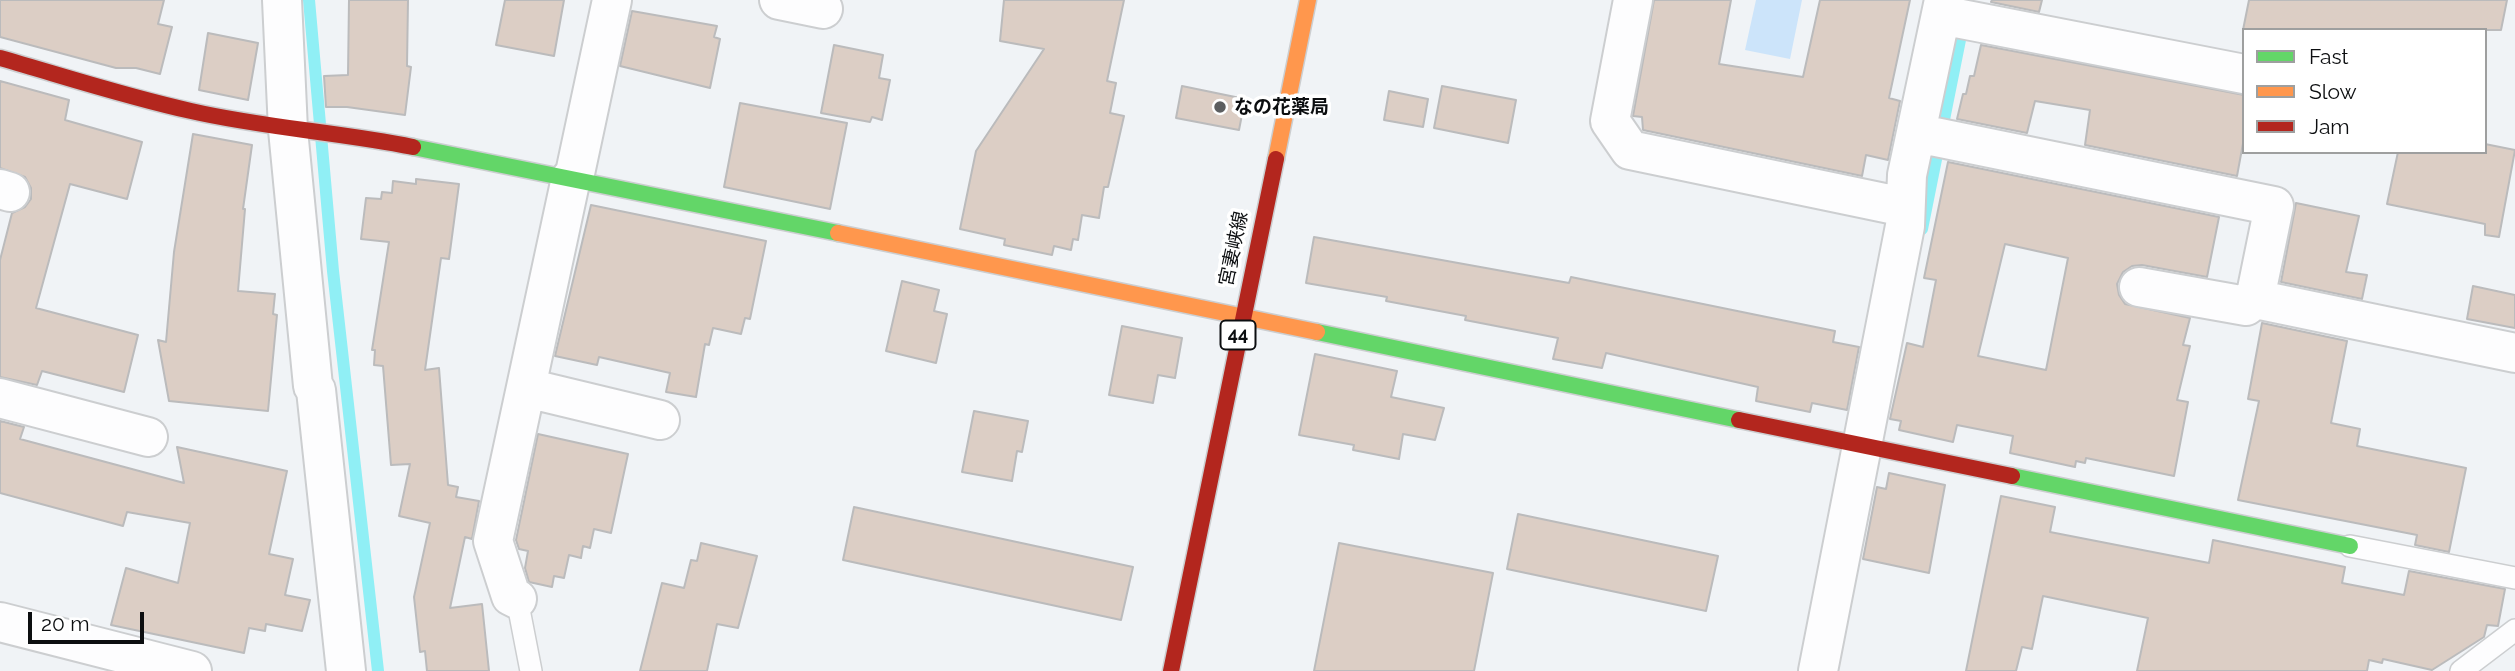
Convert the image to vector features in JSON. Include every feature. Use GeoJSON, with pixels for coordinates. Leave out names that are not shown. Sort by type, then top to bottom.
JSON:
{"type":"FeatureCollection","features":[{"type":"Feature","properties":{"kind":"street"},"geometry":{"type":"LineString","coordinates":[[282,0],[296,131],[313,386],[316,390],[346,671]]}},
{"type":"Feature","properties":{"kind":"street"},"geometry":{"type":"LineString","coordinates":[[517,599],[511,596],[493,541],[612,0]]}},
{"type":"Feature","properties":{"kind":"street"},"geometry":{"type":"LineString","coordinates":[[779,0],[823,9]]}},
{"type":"Feature","properties":{"kind":"street","name":"宮妻峡線"},"geometry":{"type":"LineString","coordinates":[[1171,671],[1241,317],[1308,0]]}},
{"type":"Feature","properties":{"kind":"street"},"geometry":{"type":"LineString","coordinates":[[1633,0],[1609,121],[1630,150],[1904,207]]}},
{"type":"Feature","properties":{"kind":"street"},"geometry":{"type":"LineString","coordinates":[[1818,671],[1872,448],[1905,226],[1904,207],[1932,136],[1953,13],[2242,74]]}},
{"type":"Feature","properties":{"kind":"street"},"geometry":{"type":"LineString","coordinates":[[0,58],[190,111],[296,131],[335,132],[572,178],[2350,546]]}},
{"type":"Feature","properties":{"kind":"street"},"geometry":{"type":"LineString","coordinates":[[1932,136],[2274,206],[2255,299],[2245,306],[2139,287]]}},
{"type":"Feature","properties":{"kind":"street"},"geometry":{"type":"LineString","coordinates":[[2255,299],[2515,353]]}},
{"type":"Feature","properties":{"kind":"street"},"geometry":{"type":"LineString","coordinates":[[527,388],[660,420]]}},
{"type":"Feature","properties":{"kind":"street"},"geometry":{"type":"LineString","coordinates":[[0,398],[148,437]]}},
{"type":"Feature","properties":{"kind":"street"},"geometry":{"type":"LineString","coordinates":[[0,622],[192,671]]}},
{"type":"Feature","properties":{"kind":"lane"},"geometry":{"type":"LineString","coordinates":[[2350,546],[2515,578]]}},
{"type":"Feature","properties":{"kind":"lane"},"geometry":{"type":"LineString","coordinates":[[517,599],[531,671]]}},
{"type":"Feature","properties":{"kind":"lane"},"geometry":{"type":"LineString","coordinates":[[2460,671],[2515,630]]}},
{"type":"Feature","properties":{"kind":"shaded area"},"geometry":{"type":"Polygon","coordinates":[[[1756,0],[1802,0],[1790,59],[1745,50],[1756,0]]]}},
{"type":"Feature","properties":{"kind":"building"},"geometry":{"type":"Polygon","coordinates":[[[0,0],[164,0],[158,24],[172,27],[160,74],[136,68],[116,68],[0,37],[0,0]]]}},
{"type":"Feature","properties":{"kind":"building"},"geometry":{"type":"Polygon","coordinates":[[[349,0],[408,0],[407,66],[411,67],[405,115],[347,107],[326,107],[324,76],[348,75],[349,0]]]}},
{"type":"Feature","properties":{"kind":"building"},"geometry":{"type":"Polygon","coordinates":[[[505,0],[564,0],[554,56],[496,45],[505,0]]]}},
{"type":"Feature","properties":{"kind":"building"},"geometry":{"type":"Polygon","coordinates":[[[1004,0],[1124,0],[1107,81],[1116,83],[1110,113],[1124,116],[1108,187],[1104,187],[1099,218],[1082,215],[1078,240],[1073,239],[1071,250],[1054,246],[1052,255],[1004,245],[1005,239],[960,229],[976,151],[1044,49],[1000,41],[1004,0]]]}},
{"type":"Feature","properties":{"kind":"building"},"geometry":{"type":"Polygon","coordinates":[[[1654,0],[1731,0],[1719,64],[1803,77],[1820,0],[1910,0],[1889,98],[1900,101],[1888,160],[1866,155],[1862,176],[1643,130],[1642,117],[1633,116],[1654,0]]]}},
{"type":"Feature","properties":{"kind":"building"},"geometry":{"type":"Polygon","coordinates":[[[2042,0],[2039,12],[1991,2],[2042,0]]]}},
{"type":"Feature","properties":{"kind":"building"},"geometry":{"type":"Polygon","coordinates":[[[2249,0],[2507,0],[2501,30],[2243,28],[2249,0]]]}},
{"type":"Feature","properties":{"kind":"building"},"geometry":{"type":"Polygon","coordinates":[[[632,11],[717,26],[714,37],[720,39],[710,88],[620,66],[632,11]]]}},
{"type":"Feature","properties":{"kind":"building"},"geometry":{"type":"Polygon","coordinates":[[[208,33],[258,43],[248,100],[199,90],[208,33]]]}},
{"type":"Feature","properties":{"kind":"building"},"geometry":{"type":"Polygon","coordinates":[[[834,45],[883,55],[879,78],[890,80],[882,120],[872,117],[870,122],[821,113],[834,45]]]}},
{"type":"Feature","properties":{"kind":"building"},"geometry":{"type":"Polygon","coordinates":[[[1981,45],[2242,95],[2242,149],[2237,176],[2085,145],[2090,110],[2035,101],[2027,133],[1957,119],[1970,76],[1974,76],[1981,45]]]}},
{"type":"Feature","properties":{"kind":"building"},"geometry":{"type":"Polygon","coordinates":[[[0,81],[69,100],[65,120],[142,142],[127,199],[70,184],[36,308],[138,335],[124,392],[42,371],[37,385],[0,377],[0,260],[12,213],[25,207],[31,199],[31,188],[25,177],[0,168],[0,81]]]}},
{"type":"Feature","properties":{"kind":"building"},"geometry":{"type":"Polygon","coordinates":[[[1182,86],[1245,99],[1239,130],[1176,118],[1182,86]]]}},
{"type":"Feature","properties":{"kind":"building"},"geometry":{"type":"Polygon","coordinates":[[[1442,86],[1516,100],[1508,143],[1434,128],[1442,86]]]}},
{"type":"Feature","properties":{"kind":"building"},"geometry":{"type":"Polygon","coordinates":[[[1389,91],[1428,99],[1423,127],[1384,120],[1389,91]]]}},
{"type":"Feature","properties":{"kind":"building"},"geometry":{"type":"Polygon","coordinates":[[[740,103],[847,123],[830,209],[724,187],[740,103]]]}},
{"type":"Feature","properties":{"kind":"building"},"geometry":{"type":"Polygon","coordinates":[[[193,134],[252,145],[243,209],[238,291],[275,294],[273,314],[277,315],[268,411],[169,401],[158,340],[166,342],[174,252],[193,134]]]}},
{"type":"Feature","properties":{"kind":"building"},"geometry":{"type":"Polygon","coordinates":[[[2487,144],[2515,150],[2499,237],[2485,235],[2485,224],[2387,204],[2398,154],[2487,154],[2487,144]]]}},
{"type":"Feature","properties":{"kind":"building"},"geometry":{"type":"Polygon","coordinates":[[[1948,162],[2219,217],[2207,277],[2142,265],[2132,266],[2123,272],[2117,284],[2119,295],[2125,304],[2190,318],[2183,345],[2190,346],[2177,400],[2188,402],[2174,476],[2086,458],[2085,463],[2076,461],[2075,467],[2010,453],[2013,436],[1957,425],[1953,442],[1899,430],[1901,421],[1890,419],[1907,343],[1923,347],[1936,280],[1924,278],[1948,162]],[[2005,244],[1978,356],[2046,370],[2068,258],[2005,244]]]}},
{"type":"Feature","properties":{"kind":"building"},"geometry":{"type":"Polygon","coordinates":[[[416,179],[459,184],[449,259],[441,258],[425,370],[439,368],[448,485],[458,487],[456,497],[479,501],[472,539],[465,537],[450,608],[482,604],[489,671],[427,671],[425,651],[420,652],[414,597],[430,523],[399,516],[410,464],[391,465],[383,366],[374,365],[375,350],[372,350],[389,242],[361,239],[366,198],[381,199],[382,192],[392,193],[393,181],[416,184],[416,179]]]}},
{"type":"Feature","properties":{"kind":"building"},"geometry":{"type":"Polygon","coordinates":[[[2296,203],[2359,216],[2346,272],[2367,275],[2362,299],[2281,282],[2296,203]]]}},
{"type":"Feature","properties":{"kind":"building"},"geometry":{"type":"Polygon","coordinates":[[[591,205],[766,241],[750,319],[745,318],[741,334],[713,328],[709,345],[705,344],[696,397],[666,392],[670,373],[599,357],[597,365],[555,356],[591,205]]]}},
{"type":"Feature","properties":{"kind":"building"},"geometry":{"type":"Polygon","coordinates":[[[1314,237],[1569,283],[1571,277],[1835,331],[1833,342],[1859,347],[1847,410],[1812,403],[1810,412],[1756,401],[1758,387],[1606,353],[1602,368],[1553,359],[1558,338],[1465,320],[1466,316],[1386,301],[1387,297],[1306,283],[1314,237]]]}},
{"type":"Feature","properties":{"kind":"building"},"geometry":{"type":"Polygon","coordinates":[[[902,281],[939,290],[934,311],[947,314],[936,363],[886,351],[902,281]]]}},
{"type":"Feature","properties":{"kind":"building"},"geometry":{"type":"Polygon","coordinates":[[[2473,286],[2515,295],[2515,328],[2467,319],[2473,286]]]}},
{"type":"Feature","properties":{"kind":"building"},"geometry":{"type":"Polygon","coordinates":[[[2262,323],[2347,341],[2331,423],[2360,429],[2357,446],[2466,468],[2449,552],[2415,545],[2417,535],[2238,500],[2259,401],[2248,399],[2262,323]]]}},
{"type":"Feature","properties":{"kind":"building"},"geometry":{"type":"Polygon","coordinates":[[[1122,326],[1182,338],[1175,378],[1158,375],[1153,403],[1109,395],[1122,326]]]}},
{"type":"Feature","properties":{"kind":"building"},"geometry":{"type":"Polygon","coordinates":[[[1315,354],[1397,371],[1391,397],[1444,408],[1435,440],[1403,434],[1399,459],[1353,450],[1354,445],[1299,435],[1315,354]]]}},
{"type":"Feature","properties":{"kind":"building"},"geometry":{"type":"Polygon","coordinates":[[[974,411],[1028,421],[1022,452],[1017,451],[1012,481],[962,472],[974,411]]]}},
{"type":"Feature","properties":{"kind":"building"},"geometry":{"type":"Polygon","coordinates":[[[0,421],[24,427],[20,439],[184,483],[177,447],[287,471],[269,554],[293,559],[285,595],[310,600],[302,631],[266,624],[265,631],[249,628],[244,653],[111,625],[126,568],[178,583],[190,523],[127,512],[123,526],[0,493],[0,421]]]}},
{"type":"Feature","properties":{"kind":"building"},"geometry":{"type":"Polygon","coordinates":[[[538,434],[628,454],[611,533],[594,529],[590,548],[583,546],[581,558],[569,555],[564,578],[554,576],[552,587],[529,582],[525,568],[528,551],[519,549],[516,540],[538,434]]]}},
{"type":"Feature","properties":{"kind":"building"},"geometry":{"type":"Polygon","coordinates":[[[1889,473],[1945,485],[1929,573],[1863,559],[1877,487],[1886,489],[1889,473]]]}},
{"type":"Feature","properties":{"kind":"building"},"geometry":{"type":"Polygon","coordinates":[[[2001,496],[2055,507],[2050,532],[2209,563],[2213,540],[2345,567],[2342,583],[2404,595],[2409,571],[2505,589],[2498,626],[2487,625],[2484,637],[2432,670],[2383,659],[2382,663],[2369,660],[2367,671],[2137,671],[2148,618],[2043,596],[2032,649],[2022,647],[2016,671],[1966,671],[2001,496]]]}},
{"type":"Feature","properties":{"kind":"building"},"geometry":{"type":"Polygon","coordinates":[[[854,507],[1133,567],[1121,620],[843,560],[854,507]]]}},
{"type":"Feature","properties":{"kind":"building"},"geometry":{"type":"Polygon","coordinates":[[[1518,514],[1718,556],[1706,611],[1507,569],[1518,514]]]}},
{"type":"Feature","properties":{"kind":"building"},"geometry":{"type":"Polygon","coordinates":[[[701,543],[757,556],[738,628],[717,624],[707,671],[640,671],[662,583],[684,588],[691,560],[697,561],[701,543]]]}},
{"type":"Feature","properties":{"kind":"building"},"geometry":{"type":"Polygon","coordinates":[[[1339,543],[1493,573],[1474,671],[1314,671],[1339,543]]]}},
{"type":"Feature","properties":{"kind":"waterway"},"geometry":{"type":"LineString","coordinates":[[309,0],[333,271],[378,671]]}},
{"type":"Feature","properties":{"kind":"waterway"},"geometry":{"type":"LineString","coordinates":[[1922,229],[1968,0]]}},
{"type":"Feature","properties":{"kind":"traffic: fast"},"geometry":{"type":"LineString","coordinates":[[413,147],[838,233]]}},
{"type":"Feature","properties":{"kind":"traffic: fast"},"geometry":{"type":"LineString","coordinates":[[1317,332],[1739,420]]}},
{"type":"Feature","properties":{"kind":"traffic: fast"},"geometry":{"type":"LineString","coordinates":[[2012,476],[2350,546]]}},
{"type":"Feature","properties":{"kind":"traffic: slow"},"geometry":{"type":"LineString","coordinates":[[1276,159],[1308,0]]}},
{"type":"Feature","properties":{"kind":"traffic: slow"},"geometry":{"type":"LineString","coordinates":[[838,233],[1317,332]]}},
{"type":"Feature","properties":{"kind":"traffic: jam"},"geometry":{"type":"LineString","coordinates":[[0,58],[191,111],[413,147]]}},
{"type":"Feature","properties":{"kind":"traffic: jam"},"geometry":{"type":"LineString","coordinates":[[1171,671],[1276,159]]}},
{"type":"Feature","properties":{"kind":"traffic: jam"},"geometry":{"type":"LineString","coordinates":[[1739,420],[2012,476]]}},
{"type":"Feature","properties":{"kind":"place","name":"なの花薬局"},"geometry":{"type":"Point","coordinates":[1220,107]}}]}
